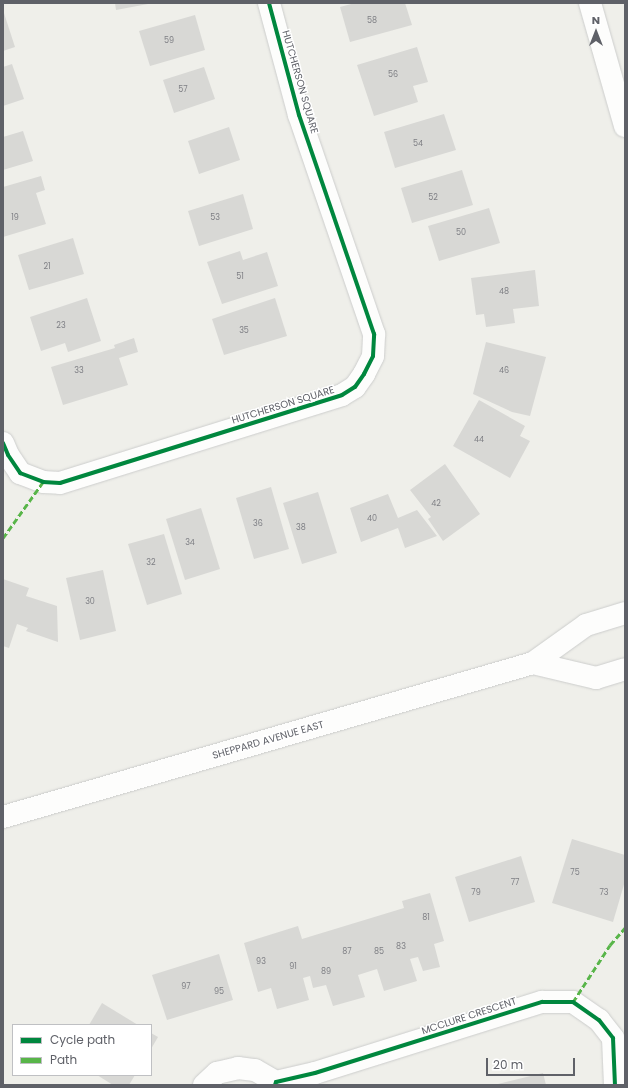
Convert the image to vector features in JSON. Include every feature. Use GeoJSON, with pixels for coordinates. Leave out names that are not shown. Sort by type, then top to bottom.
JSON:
{"type":"FeatureCollection","features":[{"type":"Feature","properties":{"kind":"street","name":"HUTCHERSON SQUARE"},"geometry":{"type":"LineString","coordinates":[[3,443],[8,455],[20,473],[43,482],[60,483],[342,395],[355,387],[364,374],[373,356],[374,334],[299,115],[269,3]]}},
{"type":"Feature","properties":{"kind":"street"},"geometry":{"type":"LineString","coordinates":[[590,3],[625,126]]}},
{"type":"Feature","properties":{"kind":"street","name":"SHEPPARD AVENUE EAST"},"geometry":{"type":"LineString","coordinates":[[3,818],[533,663],[586,625],[625,613]]}},
{"type":"Feature","properties":{"kind":"street","name":"SHEPPARD AVENUE EAST"},"geometry":{"type":"LineString","coordinates":[[533,663],[596,678],[625,669]]}},
{"type":"Feature","properties":{"kind":"street","name":"MCCLURE CRESCENT"},"geometry":{"type":"LineString","coordinates":[[204,1085],[218,1073],[238,1068],[255,1070],[275,1084],[315,1074],[542,1002],[573,1002],[599,1020],[613,1038],[615,1085]]}},
{"type":"Feature","properties":{"kind":"building"},"geometry":{"type":"Polygon","coordinates":[[[115,3],[148,3],[148,4],[116,10],[115,3]]]}},
{"type":"Feature","properties":{"kind":"building"},"geometry":{"type":"Polygon","coordinates":[[[355,3],[405,3],[412,25],[350,42],[340,7],[355,3]]]}},
{"type":"Feature","properties":{"kind":"building"},"geometry":{"type":"Polygon","coordinates":[[[3,10],[15,47],[3,51],[3,10]]]}},
{"type":"Feature","properties":{"kind":"building"},"geometry":{"type":"Polygon","coordinates":[[[195,15],[205,50],[150,66],[139,31],[195,15]]]}},
{"type":"Feature","properties":{"kind":"building"},"geometry":{"type":"Polygon","coordinates":[[[417,47],[428,82],[413,86],[418,102],[374,116],[357,65],[417,47]]]}},
{"type":"Feature","properties":{"kind":"building"},"geometry":{"type":"Polygon","coordinates":[[[12,64],[24,99],[3,106],[3,67],[12,64]]]}},
{"type":"Feature","properties":{"kind":"building"},"geometry":{"type":"Polygon","coordinates":[[[204,67],[215,99],[174,113],[163,80],[204,67]]]}},
{"type":"Feature","properties":{"kind":"building"},"geometry":{"type":"Polygon","coordinates":[[[444,114],[456,150],[395,168],[384,132],[444,114]]]}},
{"type":"Feature","properties":{"kind":"building"},"geometry":{"type":"Polygon","coordinates":[[[229,127],[240,160],[199,174],[188,141],[229,127]]]}},
{"type":"Feature","properties":{"kind":"building"},"geometry":{"type":"Polygon","coordinates":[[[23,131],[33,161],[3,170],[3,137],[23,131]]]}},
{"type":"Feature","properties":{"kind":"building"},"geometry":{"type":"Polygon","coordinates":[[[462,170],[473,205],[412,223],[401,188],[462,170]]]}},
{"type":"Feature","properties":{"kind":"building"},"geometry":{"type":"Polygon","coordinates":[[[41,176],[45,190],[36,193],[46,224],[3,237],[3,187],[41,176]]]}},
{"type":"Feature","properties":{"kind":"building"},"geometry":{"type":"Polygon","coordinates":[[[243,194],[253,229],[199,246],[188,211],[243,194]]]}},
{"type":"Feature","properties":{"kind":"building"},"geometry":{"type":"Polygon","coordinates":[[[489,208],[500,243],[439,261],[428,226],[489,208]]]}},
{"type":"Feature","properties":{"kind":"building"},"geometry":{"type":"Polygon","coordinates":[[[73,238],[84,274],[29,290],[18,255],[73,238]]]}},
{"type":"Feature","properties":{"kind":"building"},"geometry":{"type":"Polygon","coordinates":[[[240,251],[243,260],[267,252],[278,286],[222,304],[207,262],[240,251]]]}},
{"type":"Feature","properties":{"kind":"building"},"geometry":{"type":"Polygon","coordinates":[[[535,270],[539,306],[513,309],[515,323],[486,327],[484,314],[476,315],[471,278],[535,270]]]}},
{"type":"Feature","properties":{"kind":"building"},"geometry":{"type":"Polygon","coordinates":[[[87,298],[101,341],[68,352],[65,343],[41,351],[30,317],[87,298]]]}},
{"type":"Feature","properties":{"kind":"building"},"geometry":{"type":"Polygon","coordinates":[[[275,298],[287,336],[224,355],[212,319],[275,298]]]}},
{"type":"Feature","properties":{"kind":"building"},"geometry":{"type":"Polygon","coordinates":[[[134,338],[138,352],[119,358],[128,385],[63,405],[51,367],[115,348],[114,345],[134,338]]]}},
{"type":"Feature","properties":{"kind":"building"},"geometry":{"type":"Polygon","coordinates":[[[486,342],[546,357],[530,416],[512,412],[473,394],[486,342]]]}},
{"type":"Feature","properties":{"kind":"building"},"geometry":{"type":"Polygon","coordinates":[[[479,400],[525,426],[520,436],[530,441],[510,478],[453,446],[479,400]]]}},
{"type":"Feature","properties":{"kind":"building"},"geometry":{"type":"Polygon","coordinates":[[[445,464],[480,514],[443,541],[428,519],[431,517],[410,490],[445,464]]]}},
{"type":"Feature","properties":{"kind":"building"},"geometry":{"type":"Polygon","coordinates":[[[271,487],[289,549],[254,559],[236,498],[271,487]]]}},
{"type":"Feature","properties":{"kind":"building"},"geometry":{"type":"Polygon","coordinates":[[[318,492],[337,553],[302,564],[283,503],[318,492]]]}},
{"type":"Feature","properties":{"kind":"building"},"geometry":{"type":"Polygon","coordinates":[[[388,494],[398,518],[417,510],[437,536],[405,548],[398,528],[361,542],[350,508],[388,494]]]}},
{"type":"Feature","properties":{"kind":"building"},"geometry":{"type":"Polygon","coordinates":[[[201,508],[220,569],[185,580],[166,519],[201,508]]]}},
{"type":"Feature","properties":{"kind":"building"},"geometry":{"type":"Polygon","coordinates":[[[164,534],[182,594],[147,605],[128,544],[164,534]]]}},
{"type":"Feature","properties":{"kind":"building"},"geometry":{"type":"Polygon","coordinates":[[[103,570],[116,631],[80,640],[66,578],[103,570]]]}},
{"type":"Feature","properties":{"kind":"building"},"geometry":{"type":"Polygon","coordinates":[[[3,579],[29,588],[26,596],[57,606],[58,642],[26,631],[28,628],[17,624],[9,648],[3,646],[3,579]]]}},
{"type":"Feature","properties":{"kind":"building"},"geometry":{"type":"Polygon","coordinates":[[[572,839],[625,855],[625,881],[613,922],[552,903],[572,839]]]}},
{"type":"Feature","properties":{"kind":"building"},"geometry":{"type":"Polygon","coordinates":[[[521,856],[535,902],[469,922],[455,877],[521,856]]]}},
{"type":"Feature","properties":{"kind":"building"},"geometry":{"type":"Polygon","coordinates":[[[430,893],[444,941],[434,944],[440,967],[423,971],[418,957],[410,959],[417,981],[384,991],[377,969],[358,975],[365,997],[333,1006],[326,985],[313,988],[310,976],[303,978],[309,1000],[277,1009],[271,988],[258,992],[244,943],[298,926],[302,939],[404,908],[402,901],[430,893]]]}},
{"type":"Feature","properties":{"kind":"building"},"geometry":{"type":"Polygon","coordinates":[[[219,954],[233,1000],[167,1020],[152,975],[219,954]]]}},
{"type":"Feature","properties":{"kind":"building"},"geometry":{"type":"Polygon","coordinates":[[[102,1003],[136,1024],[90,1024],[102,1003]]]}},
{"type":"Feature","properties":{"kind":"building"},"geometry":{"type":"Polygon","coordinates":[[[152,1034],[158,1037],[152,1047],[152,1034]]]}},
{"type":"Feature","properties":{"kind":"building"},"geometry":{"type":"Polygon","coordinates":[[[543,1073],[546,1085],[498,1084],[543,1073]]]}},
{"type":"Feature","properties":{"kind":"building"},"geometry":{"type":"Polygon","coordinates":[[[99,1076],[134,1076],[129,1085],[113,1085],[99,1076]]]}},
{"type":"Feature","properties":{"kind":"marked path"},"geometry":{"type":"LineString","coordinates":[[3,538],[43,482]]}},
{"type":"Feature","properties":{"kind":"marked path"},"geometry":{"type":"LineString","coordinates":[[573,1002],[610,945],[625,928]]}},
{"type":"Feature","properties":{"kind":"cycle path"},"geometry":{"type":"LineString","coordinates":[[3,443],[8,455],[20,473],[43,482],[60,483],[342,395],[355,387],[364,374],[373,356],[374,334],[299,115],[269,3]]}},
{"type":"Feature","properties":{"kind":"cycle path"},"geometry":{"type":"LineString","coordinates":[[275,1085],[276,1082],[315,1073],[542,1002],[573,1002],[599,1020],[613,1038],[615,1085]]}}]}
